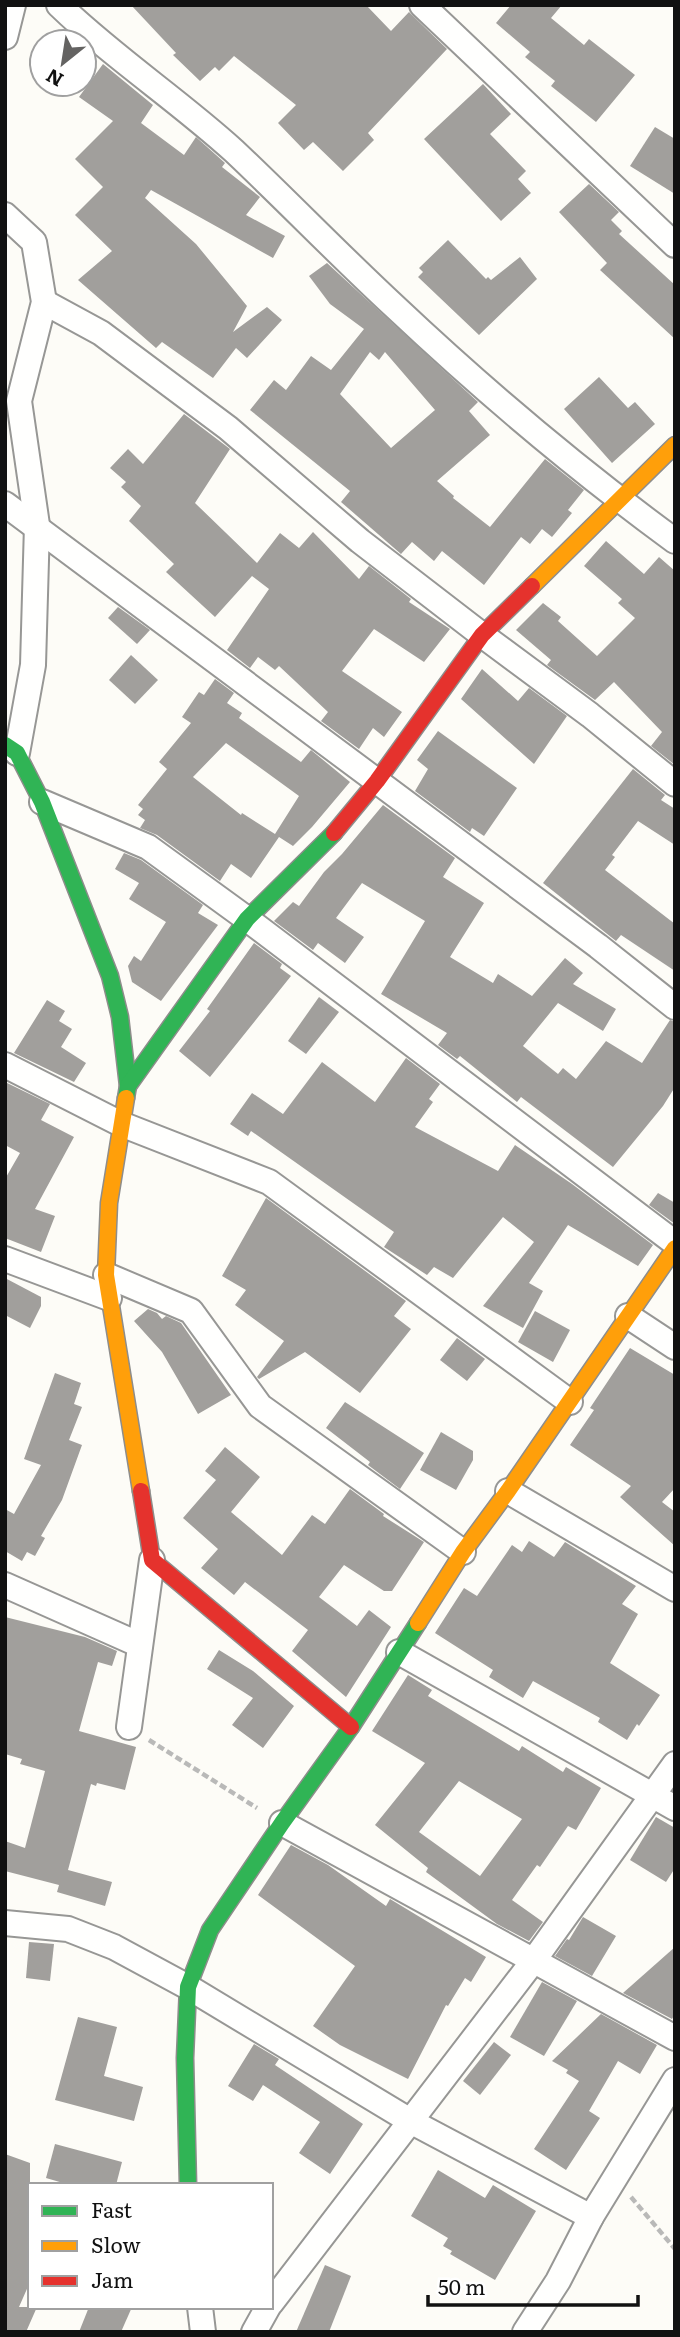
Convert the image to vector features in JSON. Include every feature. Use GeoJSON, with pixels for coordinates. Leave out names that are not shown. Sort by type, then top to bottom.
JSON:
{"type":"FeatureCollection","features":[{"type":"Feature","properties":{"kind":"street"},"geometry":{"type":"LineString","coordinates":[[5,37],[13,5]]}},
{"type":"Feature","properties":{"kind":"street"},"geometry":{"type":"LineString","coordinates":[[59,5],[232,149],[394,306],[619,500],[675,541]]}},
{"type":"Feature","properties":{"kind":"street"},"geometry":{"type":"LineString","coordinates":[[422,5],[675,245]]}},
{"type":"Feature","properties":{"kind":"street"},"geometry":{"type":"LineString","coordinates":[[5,215],[34,242],[44,302],[19,401],[37,526],[33,665],[11,749],[42,802],[110,976],[120,1017],[128,1086],[109,1203],[108,1286],[152,1560],[129,1727]]}},
{"type":"Feature","properties":{"kind":"street"},"geometry":{"type":"LineString","coordinates":[[44,302],[101,333],[218,421],[360,541],[590,715],[675,784]]}},
{"type":"Feature","properties":{"kind":"street"},"geometry":{"type":"LineString","coordinates":[[128,1086],[247,919],[327,841],[377,781],[482,635],[675,445]]}},
{"type":"Feature","properties":{"kind":"street"},"geometry":{"type":"LineString","coordinates":[[5,504],[587,937],[675,1007]]}},
{"type":"Feature","properties":{"kind":"street"},"geometry":{"type":"LineString","coordinates":[[42,802],[139,841],[247,919],[675,1246],[570,1402],[463,1552],[351,1727],[210,1930],[188,1987],[185,2058],[188,2183]]}},
{"type":"Feature","properties":{"kind":"street"},"geometry":{"type":"LineString","coordinates":[[5,1065],[121,1124],[269,1182],[570,1402]]}},
{"type":"Feature","properties":{"kind":"street"},"geometry":{"type":"LineString","coordinates":[[5,1259],[191,1311],[199,1318],[260,1406],[463,1552]]}},
{"type":"Feature","properties":{"kind":"street"},"geometry":{"type":"LineString","coordinates":[[628,1316],[675,1347]]}},
{"type":"Feature","properties":{"kind":"street"},"geometry":{"type":"LineString","coordinates":[[508,1491],[675,1589]]}},
{"type":"Feature","properties":{"kind":"street"},"geometry":{"type":"LineString","coordinates":[[152,1560],[351,1727]]}},
{"type":"Feature","properties":{"kind":"street"},"geometry":{"type":"LineString","coordinates":[[5,1585],[140,1646]]}},
{"type":"Feature","properties":{"kind":"street"},"geometry":{"type":"LineString","coordinates":[[399,1652],[675,1808]]}},
{"type":"Feature","properties":{"kind":"street"},"geometry":{"type":"LineString","coordinates":[[273,2301],[534,1960],[675,1764]]}},
{"type":"Feature","properties":{"kind":"street"},"geometry":{"type":"LineString","coordinates":[[282,1824],[675,2038]]}},
{"type":"Feature","properties":{"kind":"street"},"geometry":{"type":"LineString","coordinates":[[5,1923],[68,1929],[93,1937],[188,1987],[412,2122],[591,2217]]}},
{"type":"Feature","properties":{"kind":"street"},"geometry":{"type":"LineString","coordinates":[[525,2332],[558,2281],[614,2178],[675,2080]]}},
{"type":"Feature","properties":{"kind":"street"},"geometry":{"type":"LineString","coordinates":[[200,2309],[203,2332]]}},
{"type":"Feature","properties":{"kind":"street"},"geometry":{"type":"LineString","coordinates":[[254,2332],[268,2309]]}},
{"type":"Feature","properties":{"kind":"path"},"geometry":{"type":"LineString","coordinates":[[129,1727],[282,1824]]}},
{"type":"Feature","properties":{"kind":"path"},"geometry":{"type":"LineString","coordinates":[[614,2178],[675,2249]]}},
{"type":"Feature","properties":{"kind":"building"},"geometry":{"type":"Polygon","coordinates":[[[131,5],[366,5],[391,31],[409,12],[447,49],[368,133],[374,140],[343,171],[313,142],[304,150],[278,123],[296,105],[234,56],[219,71],[215,67],[200,81],[173,55],[176,53],[131,5]]]}},
{"type":"Feature","properties":{"kind":"building"},"geometry":{"type":"Polygon","coordinates":[[[511,5],[562,5],[551,18],[584,45],[589,39],[635,75],[596,122],[551,86],[555,81],[525,57],[530,52],[496,23],[511,5]]]}},
{"type":"Feature","properties":{"kind":"building"},"geometry":{"type":"Polygon","coordinates":[[[103,64],[153,105],[141,123],[184,155],[196,137],[225,163],[222,167],[260,197],[246,215],[285,236],[273,258],[151,190],[145,198],[196,244],[247,306],[233,332],[267,307],[282,320],[247,358],[236,348],[213,378],[162,342],[156,348],[78,280],[112,251],[75,215],[103,187],[75,159],[113,121],[80,98],[98,98],[98,71],[103,64]]]}},
{"type":"Feature","properties":{"kind":"building"},"geometry":{"type":"Polygon","coordinates":[[[483,84],[511,114],[490,134],[526,171],[518,179],[531,193],[501,221],[424,139],[483,84]]]}},
{"type":"Feature","properties":{"kind":"building"},"geometry":{"type":"Polygon","coordinates":[[[655,127],[675,139],[675,194],[630,166],[655,127]]]}},
{"type":"Feature","properties":{"kind":"building"},"geometry":{"type":"Polygon","coordinates":[[[589,184],[619,212],[611,220],[622,231],[619,234],[675,285],[675,339],[600,270],[607,263],[559,212],[589,184]]]}},
{"type":"Feature","properties":{"kind":"building"},"geometry":{"type":"Polygon","coordinates":[[[448,240],[486,279],[488,277],[491,280],[520,257],[537,279],[479,335],[418,277],[423,272],[419,268],[448,240]]]}},
{"type":"Feature","properties":{"kind":"building"},"geometry":{"type":"Polygon","coordinates":[[[327,263],[478,402],[469,411],[490,435],[437,481],[453,498],[490,527],[545,459],[584,490],[568,510],[572,513],[552,537],[542,529],[530,544],[521,537],[484,585],[442,551],[434,561],[412,542],[401,554],[341,502],[350,491],[250,410],[274,380],[286,390],[311,356],[331,370],[364,329],[330,304],[309,276],[327,263]],[[370,352],[340,394],[391,448],[435,410],[385,352],[379,360],[370,352]]]}},
{"type":"Feature","properties":{"kind":"building"},"geometry":{"type":"Polygon","coordinates":[[[599,377],[628,408],[635,402],[655,424],[612,463],[564,409],[599,377]]]}},
{"type":"Feature","properties":{"kind":"building"},"geometry":{"type":"Polygon","coordinates":[[[184,414],[230,449],[195,503],[257,563],[280,533],[299,548],[313,532],[359,579],[369,566],[411,599],[409,602],[450,629],[424,662],[374,629],[342,671],[402,712],[384,737],[373,728],[359,749],[321,721],[328,712],[279,666],[275,670],[258,657],[250,668],[227,650],[269,589],[252,576],[215,617],[166,572],[174,564],[129,521],[141,506],[121,487],[126,482],[110,468],[128,449],[143,464],[184,414]]]}},
{"type":"Feature","properties":{"kind":"building"},"geometry":{"type":"Polygon","coordinates":[[[606,541],[644,574],[659,557],[675,571],[675,765],[651,746],[662,732],[614,682],[595,700],[547,665],[551,660],[516,630],[543,603],[561,617],[558,621],[597,656],[635,618],[618,603],[622,599],[584,566],[606,541]]]}},
{"type":"Feature","properties":{"kind":"building"},"geometry":{"type":"Polygon","coordinates":[[[118,607],[150,630],[137,644],[108,618],[118,607]]]}},
{"type":"Feature","properties":{"kind":"building"},"geometry":{"type":"Polygon","coordinates":[[[131,655],[158,680],[135,704],[109,680],[131,655]]]}},
{"type":"Feature","properties":{"kind":"building"},"geometry":{"type":"Polygon","coordinates":[[[482,669],[518,701],[529,688],[567,716],[534,764],[461,699],[482,669]]]}},
{"type":"Feature","properties":{"kind":"building"},"geometry":{"type":"Polygon","coordinates":[[[215,679],[234,693],[227,703],[242,713],[239,718],[301,762],[311,750],[350,782],[293,846],[279,837],[251,878],[231,864],[220,881],[157,835],[140,828],[145,820],[138,815],[143,809],[138,805],[167,769],[159,762],[191,723],[182,717],[199,692],[204,695],[215,679]],[[226,743],[193,777],[241,815],[242,813],[275,834],[299,796],[226,743]]]}},
{"type":"Feature","properties":{"kind":"building"},"geometry":{"type":"Polygon","coordinates":[[[438,731],[517,788],[484,836],[472,828],[470,832],[415,791],[428,769],[417,760],[438,731]]]}},
{"type":"Feature","properties":{"kind":"building"},"geometry":{"type":"Polygon","coordinates":[[[633,769],[665,795],[661,800],[675,809],[675,845],[638,821],[612,855],[615,857],[605,870],[675,924],[675,971],[621,935],[616,941],[543,883],[633,769]]]}},
{"type":"Feature","properties":{"kind":"building"},"geometry":{"type":"Polygon","coordinates":[[[383,805],[455,858],[443,877],[484,903],[450,957],[493,983],[498,974],[532,996],[565,958],[583,973],[573,984],[616,1009],[603,1031],[558,1003],[523,1046],[558,1074],[563,1068],[576,1079],[606,1041],[642,1063],[670,1020],[675,1022],[675,1087],[663,1106],[613,1167],[521,1097],[517,1102],[460,1056],[457,1059],[438,1045],[447,1033],[381,994],[425,921],[362,883],[336,918],[364,937],[345,963],[318,943],[313,950],[274,921],[293,902],[299,906],[324,872],[383,805]]]}},
{"type":"Feature","properties":{"kind":"building"},"geometry":{"type":"Polygon","coordinates":[[[124,853],[141,860],[203,905],[198,913],[218,925],[161,1001],[132,982],[128,966],[134,956],[141,961],[166,922],[129,899],[139,883],[115,869],[124,853]]]}},
{"type":"Feature","properties":{"kind":"building"},"geometry":{"type":"Polygon","coordinates":[[[254,943],[282,964],[280,968],[291,976],[210,1077],[179,1051],[210,1011],[207,1009],[254,943]]]}},
{"type":"Feature","properties":{"kind":"building"},"geometry":{"type":"Polygon","coordinates":[[[319,997],[339,1012],[306,1054],[288,1041],[319,997]]]}},
{"type":"Feature","properties":{"kind":"building"},"geometry":{"type":"Polygon","coordinates":[[[47,1000],[65,1011],[59,1021],[72,1029],[61,1047],[86,1063],[74,1082],[14,1053],[47,1000]]]}},
{"type":"Feature","properties":{"kind":"building"},"geometry":{"type":"Polygon","coordinates":[[[406,1058],[440,1084],[429,1099],[433,1102],[415,1127],[498,1171],[515,1145],[653,1245],[638,1266],[568,1225],[529,1283],[543,1291],[523,1328],[483,1306],[534,1242],[503,1217],[453,1278],[434,1267],[427,1275],[384,1247],[394,1232],[251,1131],[248,1136],[230,1124],[252,1093],[283,1114],[322,1062],[375,1102],[406,1058]]]}},
{"type":"Feature","properties":{"kind":"building"},"geometry":{"type":"Polygon","coordinates":[[[5,1082],[50,1104],[41,1120],[74,1137],[35,1209],[55,1216],[41,1252],[5,1238],[5,1179],[20,1153],[5,1145],[5,1082]]]}},
{"type":"Feature","properties":{"kind":"building"},"geometry":{"type":"Polygon","coordinates":[[[658,1193],[675,1203],[675,1224],[649,1205],[658,1193]]]}},
{"type":"Feature","properties":{"kind":"building"},"geometry":{"type":"Polygon","coordinates":[[[266,1198],[406,1301],[394,1316],[411,1329],[360,1393],[305,1352],[259,1379],[257,1377],[284,1341],[235,1305],[246,1290],[222,1276],[266,1198]]]}},
{"type":"Feature","properties":{"kind":"building"},"geometry":{"type":"Polygon","coordinates":[[[5,1278],[41,1297],[41,1306],[30,1328],[5,1315],[5,1278]]]}},
{"type":"Feature","properties":{"kind":"building"},"geometry":{"type":"Polygon","coordinates":[[[148,1309],[162,1319],[166,1316],[181,1323],[231,1395],[198,1414],[162,1352],[134,1321],[148,1309]]]}},
{"type":"Feature","properties":{"kind":"building"},"geometry":{"type":"Polygon","coordinates":[[[535,1311],[570,1330],[553,1362],[518,1342],[535,1311]]]}},
{"type":"Feature","properties":{"kind":"building"},"geometry":{"type":"Polygon","coordinates":[[[457,1338],[485,1359],[467,1381],[440,1360],[457,1338]]]}},
{"type":"Feature","properties":{"kind":"building"},"geometry":{"type":"Polygon","coordinates":[[[630,1348],[675,1375],[675,1488],[662,1502],[675,1512],[675,1546],[620,1497],[631,1486],[570,1445],[594,1410],[590,1408],[630,1348]]]}},
{"type":"Feature","properties":{"kind":"building"},"geometry":{"type":"Polygon","coordinates":[[[55,1373],[81,1383],[74,1404],[82,1407],[69,1440],[82,1445],[62,1500],[41,1536],[45,1538],[35,1556],[27,1552],[22,1561],[5,1551],[5,1509],[14,1514],[41,1465],[24,1459],[55,1373]]]}},
{"type":"Feature","properties":{"kind":"building"},"geometry":{"type":"Polygon","coordinates":[[[345,1402],[424,1453],[400,1489],[326,1428],[345,1402]]]}},
{"type":"Feature","properties":{"kind":"building"},"geometry":{"type":"Polygon","coordinates":[[[441,1432],[473,1451],[473,1460],[456,1490],[420,1470],[441,1432]]]}},
{"type":"Feature","properties":{"kind":"building"},"geometry":{"type":"Polygon","coordinates":[[[225,1447],[260,1477],[231,1512],[282,1555],[312,1515],[325,1524],[350,1489],[384,1514],[383,1516],[424,1542],[392,1591],[384,1591],[344,1565],[319,1597],[357,1626],[369,1610],[391,1627],[346,1697],[292,1651],[308,1630],[245,1582],[234,1595],[201,1568],[218,1549],[183,1518],[216,1480],[205,1471],[225,1447]]]}},
{"type":"Feature","properties":{"kind":"building"},"geometry":{"type":"Polygon","coordinates":[[[529,1541],[554,1557],[565,1542],[636,1586],[622,1604],[638,1614],[610,1663],[660,1695],[627,1740],[598,1722],[600,1718],[533,1681],[523,1698],[489,1677],[493,1670],[435,1633],[464,1588],[477,1596],[512,1545],[522,1552],[529,1541]]]}},
{"type":"Feature","properties":{"kind":"building"},"geometry":{"type":"Polygon","coordinates":[[[5,1617],[85,1637],[117,1651],[112,1666],[98,1662],[79,1731],[136,1747],[125,1790],[91,1784],[68,1870],[112,1882],[105,1906],[57,1892],[59,1885],[5,1871],[5,1841],[25,1848],[45,1771],[20,1764],[22,1759],[5,1754],[5,1617]]]}},
{"type":"Feature","properties":{"kind":"building"},"geometry":{"type":"Polygon","coordinates":[[[219,1650],[253,1671],[294,1706],[263,1748],[232,1725],[253,1698],[207,1669],[219,1650]]]}},
{"type":"Feature","properties":{"kind":"building"},"geometry":{"type":"Polygon","coordinates":[[[408,1675],[432,1690],[428,1696],[519,1751],[522,1746],[563,1772],[566,1767],[601,1788],[576,1830],[568,1826],[540,1867],[537,1865],[512,1900],[543,1922],[529,1941],[497,1924],[426,1872],[428,1868],[375,1825],[425,1763],[372,1731],[408,1675]],[[459,1781],[419,1832],[480,1876],[522,1819],[459,1781]]]}},
{"type":"Feature","properties":{"kind":"building"},"geometry":{"type":"Polygon","coordinates":[[[656,1817],[675,1828],[675,1868],[666,1882],[630,1860],[656,1817]]]}},
{"type":"Feature","properties":{"kind":"building"},"geometry":{"type":"Polygon","coordinates":[[[291,1845],[328,1865],[386,1906],[390,1899],[486,1957],[471,1982],[465,1978],[448,2006],[446,2005],[408,2079],[340,2045],[313,2026],[355,1966],[258,1895],[291,1845]]]}},
{"type":"Feature","properties":{"kind":"building"},"geometry":{"type":"Polygon","coordinates":[[[583,1917],[616,1936],[592,1976],[555,1956],[583,1917]]]}},
{"type":"Feature","properties":{"kind":"building"},"geometry":{"type":"Polygon","coordinates":[[[29,1942],[54,1944],[50,1981],[26,1978],[29,1942]]]}},
{"type":"Feature","properties":{"kind":"building"},"geometry":{"type":"Polygon","coordinates":[[[675,1947],[675,2014],[672,2019],[623,1993],[675,1947]]]}},
{"type":"Feature","properties":{"kind":"building"},"geometry":{"type":"Polygon","coordinates":[[[542,1982],[577,2001],[544,2056],[510,2037],[542,1982]]]}},
{"type":"Feature","properties":{"kind":"building"},"geometry":{"type":"Polygon","coordinates":[[[601,2014],[657,2045],[640,2074],[618,2061],[589,2111],[600,2118],[566,2170],[534,2149],[579,2081],[566,2073],[568,2070],[552,2061],[601,2014]]]}},
{"type":"Feature","properties":{"kind":"building"},"geometry":{"type":"Polygon","coordinates":[[[78,2017],[117,2027],[104,2076],[143,2087],[134,2121],[55,2100],[78,2017]]]}},
{"type":"Feature","properties":{"kind":"building"},"geometry":{"type":"Polygon","coordinates":[[[494,2042],[511,2055],[480,2095],[463,2081],[494,2042]]]}},
{"type":"Feature","properties":{"kind":"building"},"geometry":{"type":"Polygon","coordinates":[[[254,2044],[279,2059],[275,2065],[363,2124],[330,2174],[299,2153],[320,2122],[263,2085],[253,2101],[228,2086],[254,2044]]]}},
{"type":"Feature","properties":{"kind":"building"},"geometry":{"type":"Polygon","coordinates":[[[55,2144],[122,2162],[117,2183],[63,2183],[46,2178],[55,2144]]]}},
{"type":"Feature","properties":{"kind":"building"},"geometry":{"type":"Polygon","coordinates":[[[5,2154],[30,2163],[28,2287],[19,2307],[36,2309],[26,2332],[5,2332],[5,2154]]]}},
{"type":"Feature","properties":{"kind":"building"},"geometry":{"type":"Polygon","coordinates":[[[438,2170],[485,2198],[493,2185],[536,2211],[495,2280],[450,2254],[452,2251],[443,2246],[448,2238],[411,2216],[438,2170]]]}},
{"type":"Feature","properties":{"kind":"building"},"geometry":{"type":"Polygon","coordinates":[[[325,2265],[351,2276],[329,2332],[296,2332],[325,2265]]]}},
{"type":"Feature","properties":{"kind":"building"},"geometry":{"type":"Polygon","coordinates":[[[88,2309],[131,2309],[121,2332],[79,2332],[88,2309]]]}},
{"type":"Feature","properties":{"kind":"traffic: fast"},"geometry":{"type":"LineString","coordinates":[[5,745],[17,753],[42,802],[110,976],[120,1017],[128,1086],[126,1098]]}},
{"type":"Feature","properties":{"kind":"traffic: fast"},"geometry":{"type":"LineString","coordinates":[[128,1086],[247,919],[334,833]]}},
{"type":"Feature","properties":{"kind":"traffic: fast"},"geometry":{"type":"LineString","coordinates":[[188,2183],[185,2058],[188,1987],[210,1930],[351,1727],[418,1623]]}},
{"type":"Feature","properties":{"kind":"traffic: slow"},"geometry":{"type":"LineString","coordinates":[[532,586],[675,445]]}},
{"type":"Feature","properties":{"kind":"traffic: slow"},"geometry":{"type":"LineString","coordinates":[[126,1098],[109,1203],[106,1275],[141,1491]]}},
{"type":"Feature","properties":{"kind":"traffic: slow"},"geometry":{"type":"LineString","coordinates":[[418,1623],[463,1552],[675,1248]]}},
{"type":"Feature","properties":{"kind":"traffic: jam"},"geometry":{"type":"LineString","coordinates":[[334,833],[377,781],[482,635],[532,586]]}},
{"type":"Feature","properties":{"kind":"traffic: jam"},"geometry":{"type":"LineString","coordinates":[[141,1491],[152,1560],[351,1727]]}}]}
